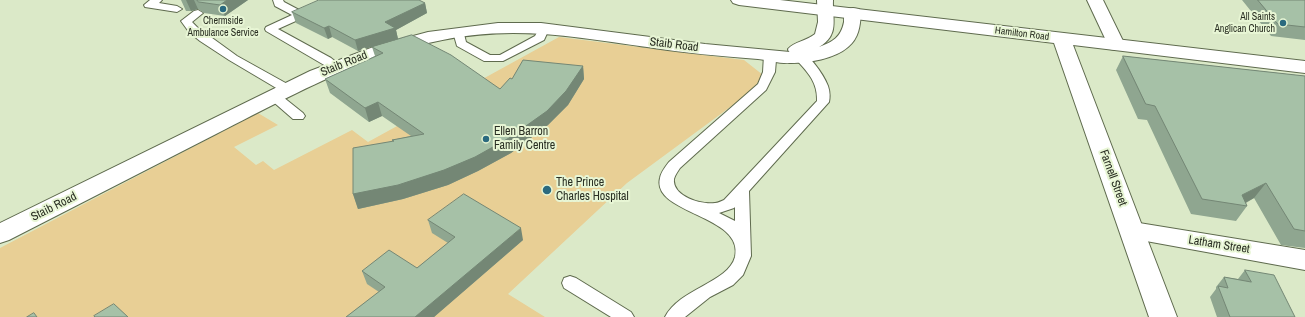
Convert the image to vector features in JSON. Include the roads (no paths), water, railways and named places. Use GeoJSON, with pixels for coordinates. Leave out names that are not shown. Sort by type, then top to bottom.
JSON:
{"type":"FeatureCollection","features":[{"type":"Feature","properties":{"kind":"street","name":"Hamilton Road"},"geometry":{"type":"LineString","coordinates":[[739,0],[825,5],[853,13],[1305,67]]}},
{"type":"Feature","properties":{"kind":"street"},"geometry":{"type":"LineString","coordinates":[[1095,0],[1116,45]]}},
{"type":"Feature","properties":{"kind":"street","name":"Staib Road"},"geometry":{"type":"LineString","coordinates":[[0,234],[335,66],[382,49],[414,40],[459,32],[498,28],[544,28],[786,58],[797,53],[822,36],[826,24],[825,5]]}},
{"type":"Feature","properties":{"kind":"street","name":"Staib Road"},"geometry":{"type":"LineString","coordinates":[[797,53],[818,54],[845,41],[851,31],[853,13]]}},
{"type":"Feature","properties":{"kind":"street","name":"Farnell Street"},"geometry":{"type":"LineString","coordinates":[[1062,39],[1163,317]]}},
{"type":"Feature","properties":{"kind":"street","name":"Latham Street"},"geometry":{"type":"LineString","coordinates":[[1133,231],[1305,260]]}},
{"type":"Feature","properties":{"kind":"lane"},"geometry":{"type":"LineString","coordinates":[[157,0],[149,5],[177,9]]}},
{"type":"Feature","properties":{"kind":"lane"},"geometry":{"type":"LineString","coordinates":[[278,0],[278,4],[302,14]]}},
{"type":"Feature","properties":{"kind":"lane"},"geometry":{"type":"LineString","coordinates":[[334,0],[270,29],[286,39],[316,53],[335,66]]}},
{"type":"Feature","properties":{"kind":"lane"},"geometry":{"type":"LineString","coordinates":[[198,13],[186,21],[190,28],[280,93],[298,116]]}},
{"type":"Feature","properties":{"kind":"lane"},"geometry":{"type":"LineString","coordinates":[[459,32],[459,41],[461,44],[488,59],[495,60],[503,58],[540,38],[544,28]]}},
{"type":"Feature","properties":{"kind":"lane"},"geometry":{"type":"LineString","coordinates":[[693,206],[715,209],[729,204],[823,102],[825,94],[822,85],[797,53]]}},
{"type":"Feature","properties":{"kind":"lane"},"geometry":{"type":"LineString","coordinates":[[742,242],[730,225],[676,198],[668,188],[667,178],[674,165],[762,87],[768,78],[771,65],[770,55]]}},
{"type":"Feature","properties":{"kind":"lane"},"geometry":{"type":"LineString","coordinates":[[674,317],[683,307],[704,292],[728,280],[737,271],[743,256],[742,190]]}},
{"type":"Feature","properties":{"kind":"lane"},"geometry":{"type":"LineString","coordinates":[[570,283],[625,317]]}},
{"type":"Feature","properties":{"kind":"place","name":"Chermside Ambulance Service"},"geometry":{"type":"Point","coordinates":[223,9]}},
{"type":"Feature","properties":{"kind":"place","name":"All Saints Anglican Church"},"geometry":{"type":"Point","coordinates":[1283,23]}},
{"type":"Feature","properties":{"kind":"place","name":"Ellen Barron Family Centre"},"geometry":{"type":"Point","coordinates":[486,139]}},
{"type":"Feature","properties":{"kind":"place","name":"The Prince Charles Hospital"},"geometry":{"type":"Point","coordinates":[547,190]}}]}
